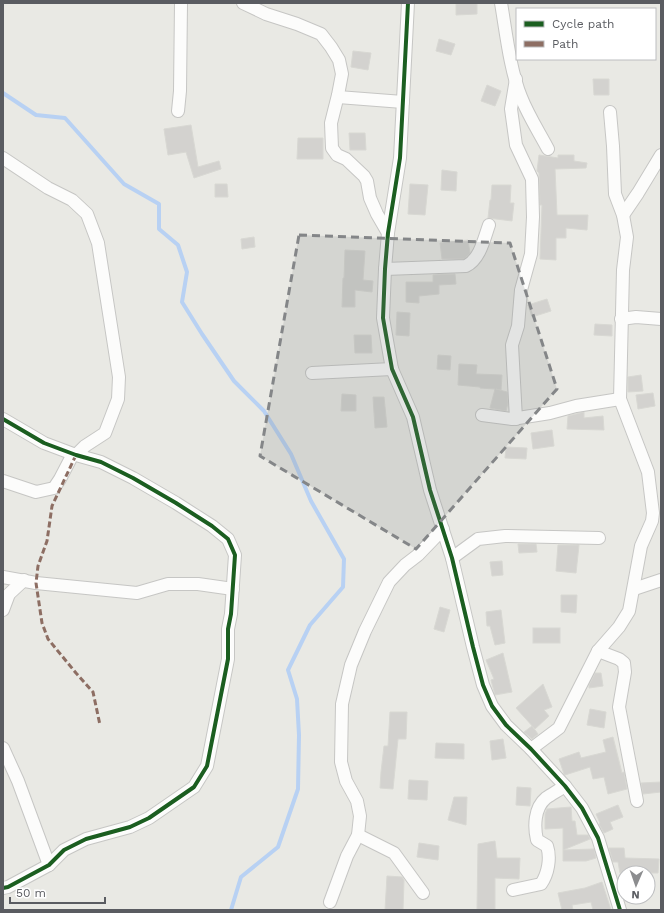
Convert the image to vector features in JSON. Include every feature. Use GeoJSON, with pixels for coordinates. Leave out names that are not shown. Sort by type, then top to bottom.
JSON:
{"type":"FeatureCollection","features":[{"type":"Feature","properties":{"kind":"street"},"geometry":{"type":"LineString","coordinates":[[178,111],[180,91],[181,3]]}},
{"type":"Feature","properties":{"kind":"street"},"geometry":{"type":"LineString","coordinates":[[244,3],[266,14],[321,34],[331,47],[339,60],[342,74],[338,98],[331,123],[332,148],[337,155],[346,159],[364,176],[367,181],[370,198],[377,214],[388,232]]}},
{"type":"Feature","properties":{"kind":"street"},"geometry":{"type":"LineString","coordinates":[[408,3],[400,158],[388,232],[385,269],[383,318],[392,369],[413,416],[430,490],[444,529],[452,558],[472,647],[483,685],[492,706],[506,725],[531,749],[565,786],[582,808],[598,838],[620,910]]}},
{"type":"Feature","properties":{"kind":"street"},"geometry":{"type":"LineString","coordinates":[[501,3],[520,96],[548,149]]}},
{"type":"Feature","properties":{"kind":"street"},"geometry":{"type":"LineString","coordinates":[[516,79],[510,109],[516,145],[532,179],[533,217],[531,254],[521,290],[518,326],[512,345],[516,419]]}},
{"type":"Feature","properties":{"kind":"street"},"geometry":{"type":"LineString","coordinates":[[338,98],[403,102]]}},
{"type":"Feature","properties":{"kind":"street"},"geometry":{"type":"LineString","coordinates":[[531,749],[559,728],[598,651],[619,626],[629,611],[641,546],[652,521],[653,513],[648,472],[620,399],[623,270],[627,237],[623,215],[615,194],[614,146],[610,112]]}},
{"type":"Feature","properties":{"kind":"street"},"geometry":{"type":"LineString","coordinates":[[623,215],[661,155]]}},
{"type":"Feature","properties":{"kind":"street"},"geometry":{"type":"LineString","coordinates":[[3,158],[48,188],[72,200],[87,214],[98,243],[119,377],[118,399],[105,433],[75,454],[54,488],[36,492],[3,481]]}},
{"type":"Feature","properties":{"kind":"street"},"geometry":{"type":"LineString","coordinates":[[385,269],[466,266],[474,262],[489,225]]}},
{"type":"Feature","properties":{"kind":"street"},"geometry":{"type":"LineString","coordinates":[[621,319],[636,317],[661,319]]}},
{"type":"Feature","properties":{"kind":"street"},"geometry":{"type":"LineString","coordinates":[[312,373],[392,369]]}},
{"type":"Feature","properties":{"kind":"street"},"geometry":{"type":"LineString","coordinates":[[482,415],[516,419],[550,413],[576,406],[620,399]]}},
{"type":"Feature","properties":{"kind":"street"},"geometry":{"type":"LineString","coordinates":[[3,419],[44,443],[101,462],[133,478],[212,526],[228,539],[235,555],[231,614],[228,629],[228,659],[225,677],[207,766],[194,787],[149,818],[130,827],[86,839],[64,850],[49,865],[3,888]]}},
{"type":"Feature","properties":{"kind":"street"},"geometry":{"type":"LineString","coordinates":[[330,902],[358,835],[360,816],[357,801],[346,781],[341,762],[342,704],[351,665],[365,630],[389,582],[405,564],[418,555],[444,529]]}},
{"type":"Feature","properties":{"kind":"street"},"geometry":{"type":"LineString","coordinates":[[452,558],[478,539],[504,536],[598,538]]}},
{"type":"Feature","properties":{"kind":"street"},"geometry":{"type":"LineString","coordinates":[[3,577],[36,583],[137,593],[168,584],[198,584],[232,589]]}},
{"type":"Feature","properties":{"kind":"street"},"geometry":{"type":"LineString","coordinates":[[3,610],[9,594],[24,580]]}},
{"type":"Feature","properties":{"kind":"street"},"geometry":{"type":"LineString","coordinates":[[634,589],[661,580]]}},
{"type":"Feature","properties":{"kind":"street"},"geometry":{"type":"LineString","coordinates":[[598,651],[624,663],[625,672],[619,707],[637,801]]}},
{"type":"Feature","properties":{"kind":"street"},"geometry":{"type":"LineString","coordinates":[[3,748],[18,781],[49,865]]}},
{"type":"Feature","properties":{"kind":"street"},"geometry":{"type":"LineString","coordinates":[[513,890],[541,884],[546,877],[548,850],[547,846],[537,840],[535,827],[538,809],[545,799],[565,786]]}},
{"type":"Feature","properties":{"kind":"street"},"geometry":{"type":"LineString","coordinates":[[358,835],[394,853],[423,893]]}},
{"type":"Feature","properties":{"kind":"highlighted area"},"geometry":{"type":"Polygon","coordinates":[[[299,235],[510,243],[557,389],[416,549],[260,456],[299,235]]]}},
{"type":"Feature","properties":{"kind":"building"},"geometry":{"type":"Polygon","coordinates":[[[477,3],[477,14],[456,15],[456,4],[477,3]]]}},
{"type":"Feature","properties":{"kind":"building"},"geometry":{"type":"Polygon","coordinates":[[[439,39],[455,44],[451,55],[436,51],[439,39]]]}},
{"type":"Feature","properties":{"kind":"building"},"geometry":{"type":"Polygon","coordinates":[[[353,51],[371,53],[368,70],[351,67],[353,51]]]}},
{"type":"Feature","properties":{"kind":"building"},"geometry":{"type":"Polygon","coordinates":[[[593,79],[609,79],[609,95],[594,95],[593,79]]]}},
{"type":"Feature","properties":{"kind":"building"},"geometry":{"type":"Polygon","coordinates":[[[487,85],[501,91],[495,106],[481,101],[487,85]]]}},
{"type":"Feature","properties":{"kind":"building"},"geometry":{"type":"Polygon","coordinates":[[[191,125],[198,167],[219,161],[221,169],[194,178],[186,152],[168,155],[164,129],[191,125]]]}},
{"type":"Feature","properties":{"kind":"building"},"geometry":{"type":"Polygon","coordinates":[[[349,133],[365,133],[366,150],[350,150],[349,133]]]}},
{"type":"Feature","properties":{"kind":"building"},"geometry":{"type":"Polygon","coordinates":[[[298,138],[323,138],[323,159],[297,159],[298,138]]]}},
{"type":"Feature","properties":{"kind":"building"},"geometry":{"type":"Polygon","coordinates":[[[539,155],[558,158],[558,155],[574,155],[574,161],[587,163],[586,168],[555,169],[557,215],[588,215],[587,230],[566,228],[566,238],[556,238],[556,260],[540,259],[542,205],[540,205],[539,173],[537,171],[539,155]]]}},
{"type":"Feature","properties":{"kind":"building"},"geometry":{"type":"Polygon","coordinates":[[[442,170],[457,172],[456,191],[441,190],[442,170]]]}},
{"type":"Feature","properties":{"kind":"building"},"geometry":{"type":"Polygon","coordinates":[[[215,184],[227,184],[228,197],[215,197],[215,184]]]}},
{"type":"Feature","properties":{"kind":"building"},"geometry":{"type":"Polygon","coordinates":[[[410,184],[428,185],[425,215],[408,214],[410,184]]]}},
{"type":"Feature","properties":{"kind":"building"},"geometry":{"type":"Polygon","coordinates":[[[492,185],[511,185],[510,203],[514,203],[512,221],[488,218],[492,185]]]}},
{"type":"Feature","properties":{"kind":"building"},"geometry":{"type":"Polygon","coordinates":[[[254,237],[255,247],[242,249],[241,239],[254,237]]]}},
{"type":"Feature","properties":{"kind":"building"},"geometry":{"type":"Polygon","coordinates":[[[468,240],[470,253],[464,259],[442,259],[440,243],[468,240]]]}},
{"type":"Feature","properties":{"kind":"building"},"geometry":{"type":"Polygon","coordinates":[[[345,250],[365,251],[363,280],[373,281],[372,292],[355,290],[355,307],[342,307],[345,250]]]}},
{"type":"Feature","properties":{"kind":"building"},"geometry":{"type":"Polygon","coordinates":[[[455,274],[456,284],[439,285],[439,294],[419,296],[419,303],[406,302],[406,282],[433,282],[433,275],[455,274]]]}},
{"type":"Feature","properties":{"kind":"building"},"geometry":{"type":"Polygon","coordinates":[[[547,299],[551,311],[532,317],[528,305],[547,299]]]}},
{"type":"Feature","properties":{"kind":"building"},"geometry":{"type":"Polygon","coordinates":[[[397,312],[410,313],[409,336],[396,335],[397,312]]]}},
{"type":"Feature","properties":{"kind":"building"},"geometry":{"type":"Polygon","coordinates":[[[595,324],[612,325],[612,336],[594,335],[595,324]]]}},
{"type":"Feature","properties":{"kind":"building"},"geometry":{"type":"Polygon","coordinates":[[[354,335],[371,335],[372,353],[355,353],[354,335]]]}},
{"type":"Feature","properties":{"kind":"building"},"geometry":{"type":"Polygon","coordinates":[[[438,355],[451,356],[450,370],[437,369],[438,355]]]}},
{"type":"Feature","properties":{"kind":"building"},"geometry":{"type":"Polygon","coordinates":[[[459,364],[477,365],[476,374],[502,375],[501,390],[496,389],[507,392],[508,403],[506,411],[490,408],[495,389],[458,385],[459,364]]]}},
{"type":"Feature","properties":{"kind":"building"},"geometry":{"type":"Polygon","coordinates":[[[641,375],[643,391],[628,392],[628,377],[641,375]]]}},
{"type":"Feature","properties":{"kind":"building"},"geometry":{"type":"Polygon","coordinates":[[[653,393],[655,406],[638,409],[636,395],[653,393]]]}},
{"type":"Feature","properties":{"kind":"building"},"geometry":{"type":"Polygon","coordinates":[[[342,394],[356,395],[356,411],[341,411],[342,394]]]}},
{"type":"Feature","properties":{"kind":"building"},"geometry":{"type":"Polygon","coordinates":[[[373,397],[384,397],[387,427],[375,428],[373,397]]]}},
{"type":"Feature","properties":{"kind":"building"},"geometry":{"type":"Polygon","coordinates":[[[584,412],[584,418],[603,416],[604,430],[567,429],[568,416],[584,412]]]}},
{"type":"Feature","properties":{"kind":"building"},"geometry":{"type":"Polygon","coordinates":[[[552,430],[554,446],[533,449],[531,433],[552,430]]]}},
{"type":"Feature","properties":{"kind":"building"},"geometry":{"type":"Polygon","coordinates":[[[506,447],[527,448],[526,459],[505,458],[506,447]]]}},
{"type":"Feature","properties":{"kind":"building"},"geometry":{"type":"Polygon","coordinates":[[[518,544],[536,544],[537,552],[519,553],[518,544]]]}},
{"type":"Feature","properties":{"kind":"building"},"geometry":{"type":"Polygon","coordinates":[[[558,545],[579,545],[576,573],[556,571],[558,545]]]}},
{"type":"Feature","properties":{"kind":"building"},"geometry":{"type":"Polygon","coordinates":[[[502,561],[503,575],[492,576],[490,562],[502,561]]]}},
{"type":"Feature","properties":{"kind":"building"},"geometry":{"type":"Polygon","coordinates":[[[561,595],[577,595],[576,613],[561,612],[561,595]]]}},
{"type":"Feature","properties":{"kind":"building"},"geometry":{"type":"Polygon","coordinates":[[[440,607],[450,610],[444,632],[434,629],[440,607]]]}},
{"type":"Feature","properties":{"kind":"building"},"geometry":{"type":"Polygon","coordinates":[[[501,610],[505,643],[495,645],[490,626],[487,626],[486,612],[501,610]]]}},
{"type":"Feature","properties":{"kind":"building"},"geometry":{"type":"Polygon","coordinates":[[[533,628],[560,628],[560,643],[533,643],[533,628]]]}},
{"type":"Feature","properties":{"kind":"building"},"geometry":{"type":"Polygon","coordinates":[[[503,653],[512,692],[495,695],[491,680],[494,679],[486,660],[503,653]]]}},
{"type":"Feature","properties":{"kind":"building"},"geometry":{"type":"Polygon","coordinates":[[[595,673],[601,673],[603,686],[589,688],[589,685],[595,673]]]}},
{"type":"Feature","properties":{"kind":"building"},"geometry":{"type":"Polygon","coordinates":[[[543,684],[552,707],[544,710],[549,716],[535,729],[516,708],[543,684]]]}},
{"type":"Feature","properties":{"kind":"building"},"geometry":{"type":"Polygon","coordinates":[[[590,709],[606,712],[604,728],[587,725],[590,709]]]}},
{"type":"Feature","properties":{"kind":"building"},"geometry":{"type":"Polygon","coordinates":[[[390,712],[407,712],[406,739],[398,739],[393,789],[380,788],[384,746],[388,746],[390,712]]]}},
{"type":"Feature","properties":{"kind":"building"},"geometry":{"type":"Polygon","coordinates":[[[532,726],[538,734],[532,739],[524,732],[532,726]]]}},
{"type":"Feature","properties":{"kind":"building"},"geometry":{"type":"Polygon","coordinates":[[[613,737],[622,773],[624,772],[627,789],[608,794],[604,777],[593,779],[590,767],[565,775],[564,774],[559,759],[579,752],[581,758],[606,752],[603,740],[613,737]]]}},
{"type":"Feature","properties":{"kind":"building"},"geometry":{"type":"Polygon","coordinates":[[[503,739],[506,758],[492,760],[490,741],[503,739]]]}},
{"type":"Feature","properties":{"kind":"building"},"geometry":{"type":"Polygon","coordinates":[[[436,743],[464,744],[464,759],[435,758],[436,743]]]}},
{"type":"Feature","properties":{"kind":"building"},"geometry":{"type":"Polygon","coordinates":[[[409,780],[428,781],[427,800],[408,799],[409,780]]]}},
{"type":"Feature","properties":{"kind":"building"},"geometry":{"type":"Polygon","coordinates":[[[661,782],[661,792],[643,794],[641,783],[661,782]]]}},
{"type":"Feature","properties":{"kind":"building"},"geometry":{"type":"Polygon","coordinates":[[[517,787],[531,788],[530,806],[516,805],[517,787]]]}},
{"type":"Feature","properties":{"kind":"building"},"geometry":{"type":"Polygon","coordinates":[[[454,797],[467,797],[466,825],[448,820],[454,797]]]}},
{"type":"Feature","properties":{"kind":"building"},"geometry":{"type":"Polygon","coordinates":[[[618,805],[623,817],[610,822],[613,829],[604,833],[596,814],[618,805]]]}},
{"type":"Feature","properties":{"kind":"building"},"geometry":{"type":"Polygon","coordinates":[[[571,807],[572,821],[575,821],[577,835],[588,835],[590,839],[563,850],[563,828],[545,829],[545,814],[547,809],[571,807]]]}},
{"type":"Feature","properties":{"kind":"building"},"geometry":{"type":"Polygon","coordinates":[[[495,841],[497,858],[520,858],[519,879],[495,878],[495,910],[477,910],[478,844],[495,841]]]}},
{"type":"Feature","properties":{"kind":"building"},"geometry":{"type":"Polygon","coordinates":[[[419,843],[439,846],[438,860],[417,857],[419,843]]]}},
{"type":"Feature","properties":{"kind":"building"},"geometry":{"type":"Polygon","coordinates":[[[609,848],[624,848],[625,858],[659,859],[658,873],[656,873],[656,865],[619,865],[618,862],[613,862],[609,848]]]}},
{"type":"Feature","properties":{"kind":"building"},"geometry":{"type":"Polygon","coordinates":[[[594,849],[596,858],[586,861],[563,861],[563,850],[594,849]]]}},
{"type":"Feature","properties":{"kind":"building"},"geometry":{"type":"Polygon","coordinates":[[[387,876],[402,877],[404,880],[403,910],[385,910],[387,876]]]}},
{"type":"Feature","properties":{"kind":"building"},"geometry":{"type":"Polygon","coordinates":[[[602,882],[611,910],[593,910],[591,902],[572,905],[573,910],[562,910],[558,893],[585,888],[602,882]]]}},
{"type":"Feature","properties":{"kind":"waterway"},"geometry":{"type":"LineString","coordinates":[[3,93],[36,115],[65,118],[124,184],[159,204],[159,229],[178,245],[187,272],[182,302],[234,381],[264,411],[291,454],[311,501],[344,559],[343,587],[310,625],[288,670],[297,699],[299,735],[298,789],[278,847],[241,877],[231,910]]}},
{"type":"Feature","properties":{"kind":"marked path"},"geometry":{"type":"LineString","coordinates":[[76,455],[52,506],[47,541],[38,566],[36,583],[42,623],[48,639],[93,692],[100,725]]}},
{"type":"Feature","properties":{"kind":"cycle path"},"geometry":{"type":"LineString","coordinates":[[408,3],[400,158],[388,233],[385,269],[383,318],[392,369],[413,417],[430,490],[452,558],[483,685],[492,706],[506,725],[531,749],[565,786],[582,808],[598,838],[620,910]]}},
{"type":"Feature","properties":{"kind":"cycle path"},"geometry":{"type":"LineString","coordinates":[[3,419],[44,443],[76,455],[101,462],[133,478],[176,503],[212,526],[228,539],[235,555],[231,614],[228,629],[228,659],[207,766],[194,787],[149,818],[130,827],[86,839],[64,850],[49,865],[8,887],[3,888]]}}]}
